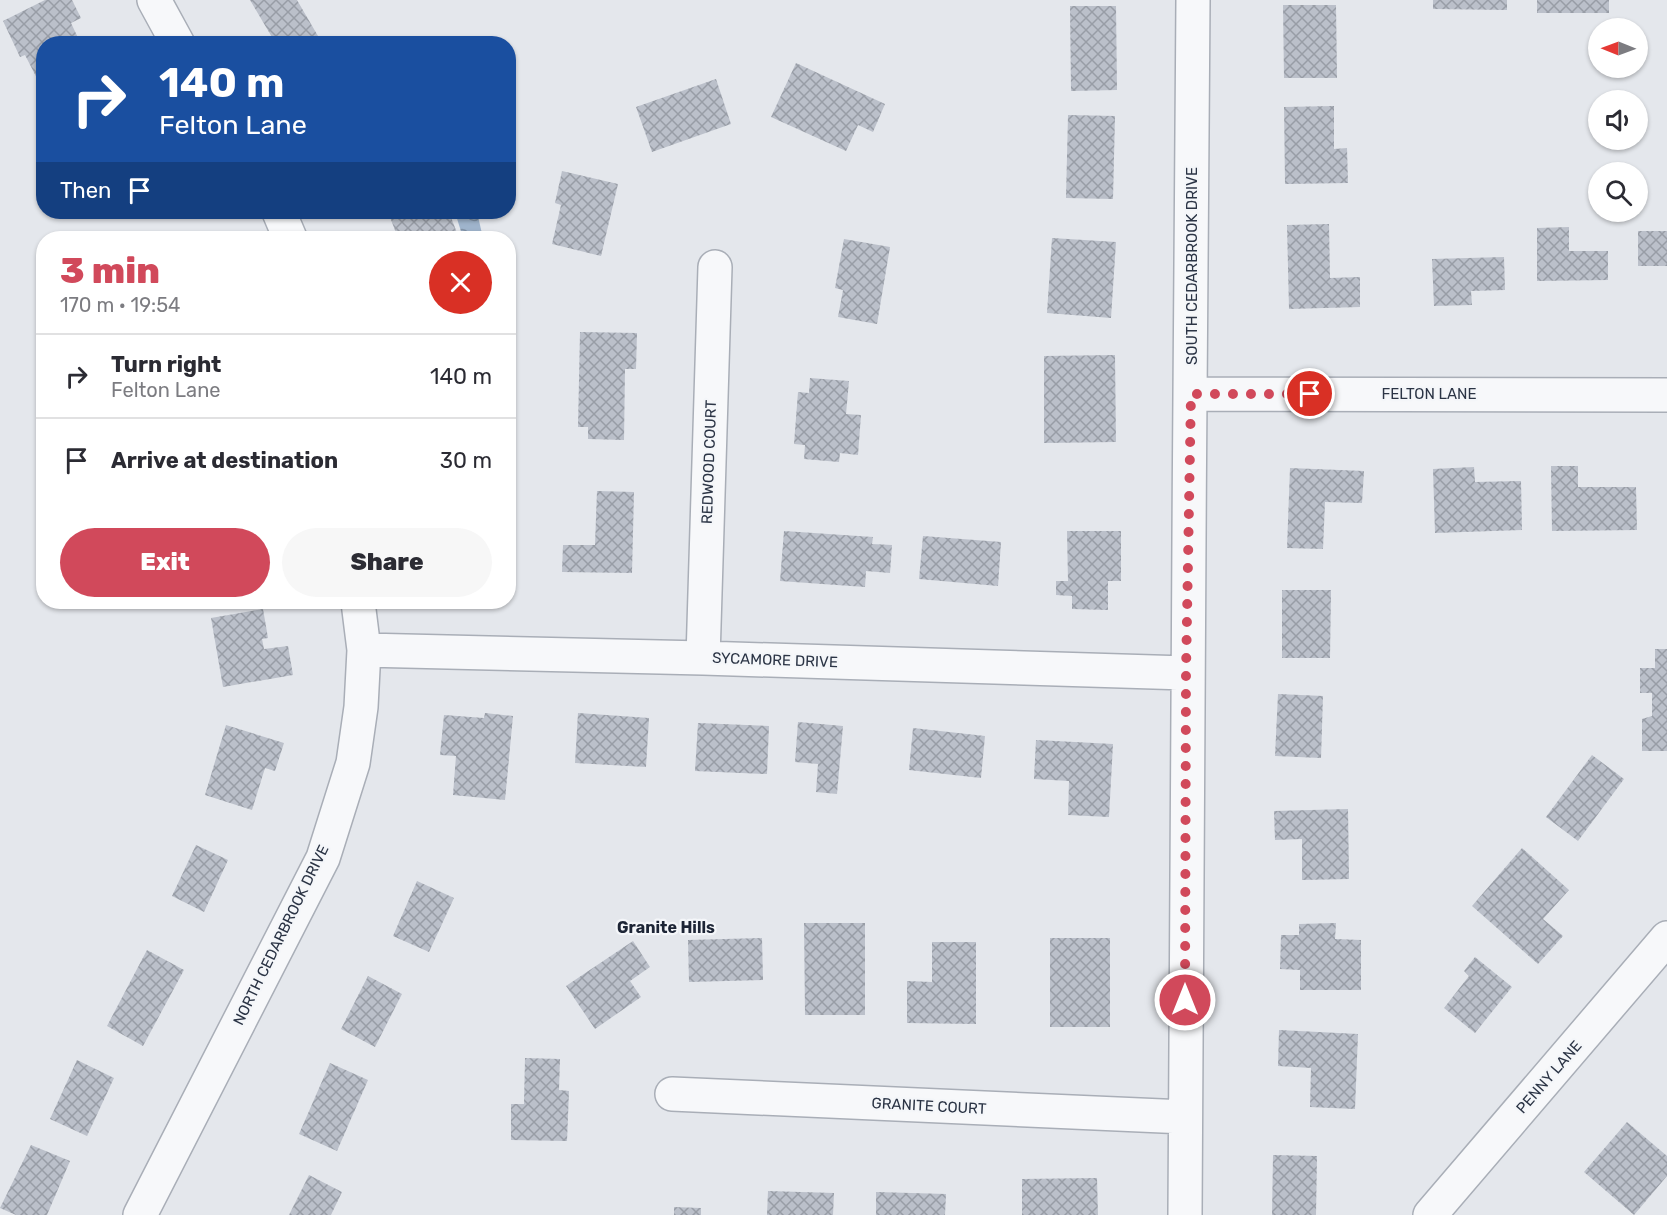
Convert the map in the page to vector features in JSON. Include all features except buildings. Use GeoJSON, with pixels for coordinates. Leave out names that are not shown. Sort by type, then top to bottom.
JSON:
{"type":"FeatureCollection","features":[{"type":"Feature","properties":{"kind":"street"},"geometry":{"type":"LineString","coordinates":[[154,0],[174,36]]}},
{"type":"Feature","properties":{"kind":"street","name":"SOUTH CEDARBROOK DRIVE"},"geometry":{"type":"LineString","coordinates":[[1185,1215],[1186,673],[1191,394],[1193,0]]}},
{"type":"Feature","properties":{"kind":"street","name":"REDWOOD COURT"},"geometry":{"type":"LineString","coordinates":[[703,657],[715,267]]}},
{"type":"Feature","properties":{"kind":"street","name":"FELTON LANE"},"geometry":{"type":"LineString","coordinates":[[1191,394],[1667,395]]}},
{"type":"Feature","properties":{"kind":"street","name":"NORTH CEDARBROOK DRIVE"},"geometry":{"type":"LineString","coordinates":[[140,1215],[323,858],[353,763],[361,707],[364,650],[359,609]]}},
{"type":"Feature","properties":{"kind":"street","name":"SYCAMORE DRIVE"},"geometry":{"type":"LineString","coordinates":[[364,650],[703,657],[1186,673]]}},
{"type":"Feature","properties":{"kind":"street","name":"PENNY LANE"},"geometry":{"type":"LineString","coordinates":[[1430,1215],[1667,938]]}},
{"type":"Feature","properties":{"kind":"street","name":"GRANITE COURT"},"geometry":{"type":"LineString","coordinates":[[672,1094],[1185,1117]]}},
{"type":"Feature","properties":{"kind":"water"},"geometry":{"type":"Polygon","coordinates":[[[457,219],[479,219],[481,231],[461,231],[457,219]]]}},
{"type":"Feature","properties":{"kind":"district","name":"Granite Hills"},"geometry":{"type":"Point","coordinates":[666,927]}},
{"type":"Feature","properties":{"kind":"route"},"geometry":{"type":"LineString","coordinates":[[1185,1000],[1186,673],[1191,394],[1310,394]]}}]}
